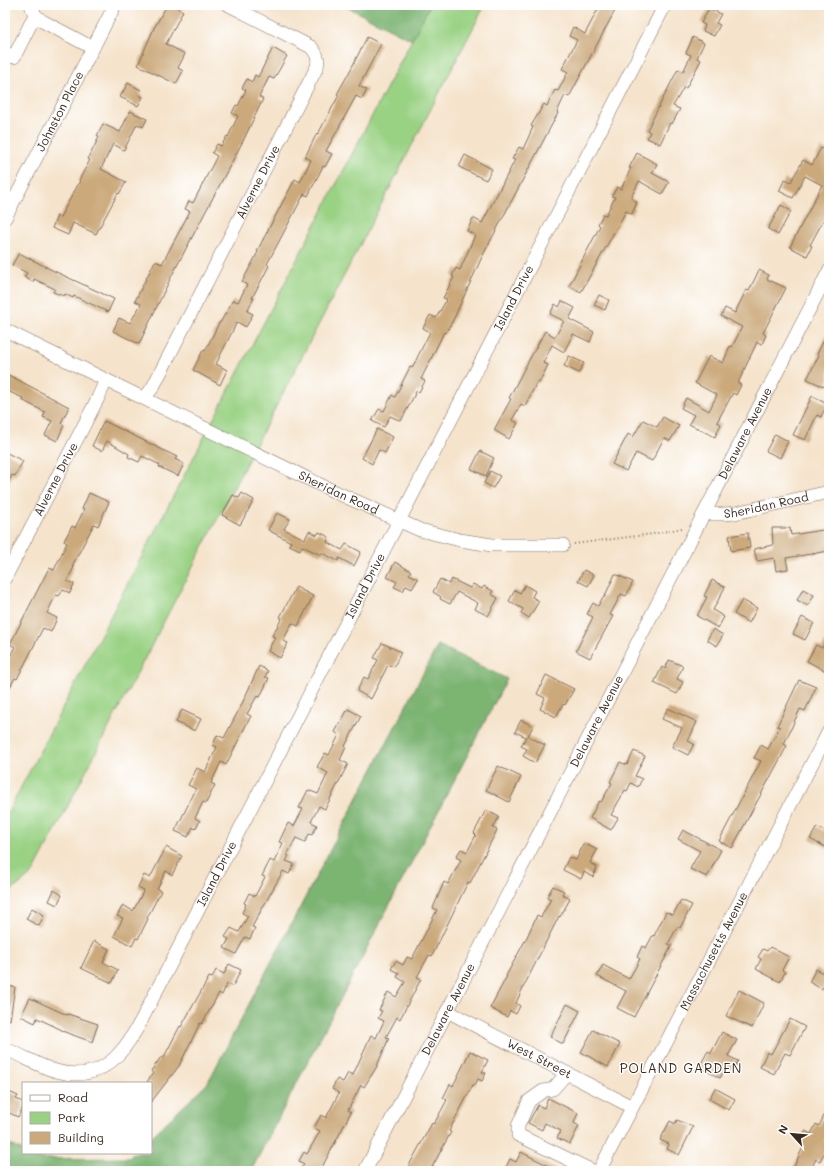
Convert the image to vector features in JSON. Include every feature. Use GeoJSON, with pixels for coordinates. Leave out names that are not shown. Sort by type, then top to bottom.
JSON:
{"type":"FeatureCollection","features":[{"type":"Feature","properties":{"kind":"street","name":"Johnston Place"},"geometry":{"type":"LineString","coordinates":[[5,218],[115,5]]}},
{"type":"Feature","properties":{"kind":"street","name":"Alverne Drive"},"geometry":{"type":"LineString","coordinates":[[145,398],[153,387],[317,68],[318,60],[316,52],[311,47],[229,5]]}},
{"type":"Feature","properties":{"kind":"street","name":"Island Drive"},"geometry":{"type":"LineString","coordinates":[[5,1049],[55,1071],[76,1074],[92,1071],[106,1065],[126,1046],[159,986],[665,5]]}},
{"type":"Feature","properties":{"kind":"street"},"geometry":{"type":"LineString","coordinates":[[5,53],[14,57],[33,10],[42,21],[93,48]]}},
{"type":"Feature","properties":{"kind":"street","name":"Delaware Avenue"},"geometry":{"type":"LineString","coordinates":[[365,1171],[829,271]]}},
{"type":"Feature","properties":{"kind":"street","name":"Sheridan Road"},"geometry":{"type":"LineString","coordinates":[[5,330],[331,490],[420,530],[476,543],[511,546],[563,545]]}},
{"type":"Feature","properties":{"kind":"street","name":"Alverne Drive"},"geometry":{"type":"LineString","coordinates":[[5,578],[106,380]]}},
{"type":"Feature","properties":{"kind":"street","name":"Sheridan Road"},"geometry":{"type":"LineString","coordinates":[[701,519],[829,492]]}},
{"type":"Feature","properties":{"kind":"street","name":"Massachusetts Avenue"},"geometry":{"type":"LineString","coordinates":[[599,1171],[829,732]]}},
{"type":"Feature","properties":{"kind":"street","name":"West Street"},"geometry":{"type":"LineString","coordinates":[[447,1011],[632,1107]]}},
{"type":"Feature","properties":{"kind":"street"},"geometry":{"type":"LineString","coordinates":[[567,1073],[554,1089],[543,1092],[529,1101],[518,1126],[518,1135],[593,1171]]}},
{"type":"Feature","properties":{"kind":"path"},"geometry":{"type":"LineString","coordinates":[[563,545],[653,534],[701,519]]}},
{"type":"Feature","properties":{"kind":"green space"},"geometry":{"type":"Polygon","coordinates":[[[343,5],[430,5],[412,40],[343,5]]]}},
{"type":"Feature","properties":{"kind":"green space"},"geometry":{"type":"Polygon","coordinates":[[[430,5],[485,5],[33,873],[5,896],[5,818],[430,5]]]}},
{"type":"Feature","properties":{"kind":"green space"},"geometry":{"type":"Polygon","coordinates":[[[438,645],[507,679],[251,1171],[5,1171],[5,1142],[22,1150],[22,1154],[28,1154],[37,1159],[129,1158],[133,1154],[152,1154],[152,1136],[207,1084],[438,645]]]}},
{"type":"Feature","properties":{"kind":"building"},"geometry":{"type":"Polygon","coordinates":[[[167,5],[172,5],[183,11],[166,44],[185,54],[178,68],[183,71],[176,84],[138,65],[154,28],[167,5]]]}},
{"type":"Feature","properties":{"kind":"building"},"geometry":{"type":"Polygon","coordinates":[[[600,5],[618,5],[569,97],[565,95],[557,112],[558,113],[482,257],[455,316],[446,333],[444,332],[421,379],[425,381],[419,392],[417,390],[401,421],[390,416],[384,427],[372,421],[379,409],[384,411],[392,395],[395,397],[410,367],[412,368],[430,332],[423,328],[430,315],[436,318],[447,299],[443,298],[454,277],[452,276],[456,268],[460,270],[475,235],[467,231],[473,218],[482,223],[515,160],[512,159],[519,147],[523,149],[533,127],[531,126],[544,104],[547,106],[555,90],[558,91],[568,72],[562,69],[577,40],[569,36],[573,27],[585,34],[600,5]]]}},
{"type":"Feature","properties":{"kind":"building"},"geometry":{"type":"Polygon","coordinates":[[[709,8],[721,14],[716,23],[720,25],[714,36],[703,31],[705,25],[701,23],[709,8]]]}},
{"type":"Feature","properties":{"kind":"building"},"geometry":{"type":"Polygon","coordinates":[[[367,37],[381,44],[359,86],[367,90],[362,99],[356,96],[326,151],[332,154],[325,167],[323,166],[308,196],[304,194],[267,264],[269,266],[252,298],[254,298],[247,311],[253,314],[246,327],[237,322],[216,364],[227,370],[220,385],[193,370],[203,350],[205,351],[219,323],[233,300],[238,302],[247,285],[242,282],[258,252],[257,251],[295,179],[300,182],[311,160],[305,157],[339,95],[337,94],[367,37]]]}},
{"type":"Feature","properties":{"kind":"building"},"geometry":{"type":"Polygon","coordinates":[[[693,37],[704,43],[697,58],[701,60],[686,88],[684,87],[673,106],[680,109],[672,124],[670,123],[660,144],[647,138],[650,132],[647,130],[678,69],[683,72],[691,55],[686,53],[693,37]]]}},
{"type":"Feature","properties":{"kind":"building"},"geometry":{"type":"Polygon","coordinates":[[[273,48],[287,56],[274,79],[269,77],[259,97],[263,99],[244,139],[171,277],[139,344],[113,331],[119,318],[130,323],[141,304],[135,301],[155,261],[162,264],[190,211],[185,209],[189,201],[193,203],[217,156],[212,153],[217,144],[221,146],[227,136],[228,137],[238,116],[232,113],[236,105],[238,106],[246,90],[242,88],[247,79],[252,82],[255,75],[258,77],[273,48]]]}},
{"type":"Feature","properties":{"kind":"building"},"geometry":{"type":"Polygon","coordinates":[[[128,83],[141,90],[139,95],[143,97],[138,106],[120,97],[128,83]]]}},
{"type":"Feature","properties":{"kind":"building"},"geometry":{"type":"Polygon","coordinates":[[[130,111],[147,119],[143,127],[137,124],[124,150],[113,144],[101,169],[126,182],[119,194],[118,193],[96,234],[73,223],[68,235],[52,228],[57,216],[60,217],[80,181],[79,180],[90,160],[88,159],[99,137],[97,136],[103,124],[120,132],[130,111]]]}},
{"type":"Feature","properties":{"kind":"building"},"geometry":{"type":"Polygon","coordinates":[[[821,148],[829,152],[829,210],[810,245],[812,246],[807,256],[790,247],[822,185],[805,176],[793,198],[779,191],[785,179],[791,182],[803,160],[812,165],[821,148]]]}},
{"type":"Feature","properties":{"kind":"building"},"geometry":{"type":"Polygon","coordinates":[[[637,153],[657,164],[652,173],[669,182],[662,194],[639,181],[631,198],[637,202],[632,214],[626,211],[581,292],[569,286],[600,226],[598,224],[603,214],[606,215],[615,197],[612,196],[617,187],[621,189],[631,168],[629,168],[637,153]]]}},
{"type":"Feature","properties":{"kind":"building"},"geometry":{"type":"Polygon","coordinates":[[[465,155],[492,169],[486,180],[459,167],[465,155]]]}},
{"type":"Feature","properties":{"kind":"building"},"geometry":{"type":"Polygon","coordinates":[[[781,205],[791,211],[778,235],[768,229],[781,205]]]}},
{"type":"Feature","properties":{"kind":"building"},"geometry":{"type":"Polygon","coordinates":[[[19,253],[114,299],[108,312],[74,296],[73,298],[65,294],[64,296],[53,292],[55,289],[34,279],[33,282],[24,277],[27,273],[12,265],[19,253]]]}},
{"type":"Feature","properties":{"kind":"building"},"geometry":{"type":"Polygon","coordinates":[[[759,270],[769,275],[767,279],[786,288],[763,333],[766,335],[762,344],[757,342],[738,383],[741,385],[736,395],[733,393],[717,422],[721,424],[715,437],[689,424],[694,415],[681,408],[686,398],[709,411],[717,395],[695,383],[709,356],[723,363],[730,346],[732,347],[742,327],[721,316],[725,308],[735,313],[746,290],[749,291],[759,270]]]}},
{"type":"Feature","properties":{"kind":"building"},"geometry":{"type":"Polygon","coordinates":[[[599,295],[609,300],[605,310],[594,305],[599,295]]]}},
{"type":"Feature","properties":{"kind":"building"},"geometry":{"type":"Polygon","coordinates":[[[562,301],[575,308],[569,319],[594,332],[590,342],[573,334],[564,352],[552,345],[543,363],[548,365],[539,383],[537,382],[525,406],[521,404],[512,420],[518,423],[509,439],[494,430],[511,399],[509,398],[545,331],[555,337],[564,321],[550,314],[555,304],[559,307],[562,301]]]}},
{"type":"Feature","properties":{"kind":"building"},"geometry":{"type":"Polygon","coordinates":[[[829,330],[829,379],[825,387],[807,379],[829,330]]]}},
{"type":"Feature","properties":{"kind":"building"},"geometry":{"type":"Polygon","coordinates":[[[569,356],[584,363],[579,373],[564,366],[569,356]]]}},
{"type":"Feature","properties":{"kind":"building"},"geometry":{"type":"Polygon","coordinates":[[[5,373],[69,407],[61,423],[64,425],[57,441],[45,435],[52,421],[43,417],[45,412],[22,400],[23,398],[5,390],[5,373]]]}},
{"type":"Feature","properties":{"kind":"building"},"geometry":{"type":"Polygon","coordinates":[[[812,396],[827,404],[821,417],[817,415],[805,440],[793,435],[812,396]]]}},
{"type":"Feature","properties":{"kind":"building"},"geometry":{"type":"Polygon","coordinates":[[[663,417],[679,426],[670,441],[664,438],[652,461],[636,453],[626,471],[612,464],[628,434],[633,437],[643,420],[657,427],[663,417]]]}},
{"type":"Feature","properties":{"kind":"building"},"geometry":{"type":"Polygon","coordinates":[[[104,421],[177,457],[175,459],[184,464],[178,476],[159,467],[160,465],[142,456],[139,462],[128,457],[129,454],[107,441],[102,451],[92,446],[104,421]]]}},
{"type":"Feature","properties":{"kind":"building"},"geometry":{"type":"Polygon","coordinates":[[[377,429],[393,437],[385,453],[379,450],[372,464],[362,458],[377,429]]]}},
{"type":"Feature","properties":{"kind":"building"},"geometry":{"type":"Polygon","coordinates":[[[775,434],[788,441],[780,458],[766,451],[775,434]]]}},
{"type":"Feature","properties":{"kind":"building"},"geometry":{"type":"Polygon","coordinates":[[[480,451],[494,458],[486,476],[471,469],[480,451]]]}},
{"type":"Feature","properties":{"kind":"building"},"geometry":{"type":"Polygon","coordinates":[[[7,453],[23,461],[15,476],[12,475],[5,489],[5,458],[7,453]]]}},
{"type":"Feature","properties":{"kind":"building"},"geometry":{"type":"Polygon","coordinates":[[[490,471],[500,476],[493,488],[484,483],[490,471]]]}},
{"type":"Feature","properties":{"kind":"building"},"geometry":{"type":"Polygon","coordinates":[[[89,493],[109,502],[98,526],[94,524],[72,566],[74,567],[67,581],[74,584],[70,593],[63,590],[59,596],[56,595],[47,613],[57,618],[51,632],[43,628],[17,679],[15,678],[5,696],[5,665],[15,647],[10,644],[49,568],[54,570],[67,543],[64,541],[72,526],[75,528],[84,510],[82,509],[89,493]]]}},
{"type":"Feature","properties":{"kind":"building"},"geometry":{"type":"Polygon","coordinates":[[[242,493],[254,500],[240,525],[222,515],[233,495],[239,498],[242,493]]]}},
{"type":"Feature","properties":{"kind":"building"},"geometry":{"type":"Polygon","coordinates":[[[277,513],[290,519],[284,529],[305,539],[309,531],[317,535],[319,532],[329,537],[327,542],[342,550],[346,544],[361,552],[354,566],[339,558],[338,561],[322,553],[321,555],[302,546],[300,550],[289,545],[291,542],[268,530],[277,513]]]}},
{"type":"Feature","properties":{"kind":"building"},"geometry":{"type":"Polygon","coordinates":[[[772,528],[790,528],[791,535],[829,529],[829,551],[786,558],[788,569],[776,571],[774,558],[757,561],[754,549],[773,545],[772,528]]]}},
{"type":"Feature","properties":{"kind":"building"},"geometry":{"type":"Polygon","coordinates":[[[748,533],[750,548],[731,551],[729,536],[748,533]]]}},
{"type":"Feature","properties":{"kind":"building"},"geometry":{"type":"Polygon","coordinates":[[[395,562],[411,571],[409,574],[418,579],[412,589],[406,586],[403,591],[394,587],[397,582],[387,577],[395,562]]]}},
{"type":"Feature","properties":{"kind":"building"},"geometry":{"type":"Polygon","coordinates":[[[584,570],[594,575],[588,586],[578,581],[584,570]]]}},
{"type":"Feature","properties":{"kind":"building"},"geometry":{"type":"Polygon","coordinates":[[[615,574],[633,582],[626,596],[621,594],[610,615],[613,616],[590,658],[576,651],[593,617],[587,614],[593,603],[598,606],[603,597],[604,598],[615,574]]]}},
{"type":"Feature","properties":{"kind":"building"},"geometry":{"type":"Polygon","coordinates":[[[440,579],[449,584],[452,579],[470,588],[473,584],[482,589],[484,586],[493,591],[491,594],[498,598],[488,616],[475,609],[478,603],[457,592],[450,604],[440,599],[441,597],[433,592],[440,579]]]}},
{"type":"Feature","properties":{"kind":"building"},"geometry":{"type":"Polygon","coordinates":[[[712,580],[725,587],[713,610],[724,617],[718,628],[697,616],[707,597],[704,596],[712,580]]]}},
{"type":"Feature","properties":{"kind":"building"},"geometry":{"type":"Polygon","coordinates":[[[525,585],[535,591],[532,597],[539,601],[529,618],[521,613],[523,609],[509,601],[515,590],[520,593],[525,585]]]}},
{"type":"Feature","properties":{"kind":"building"},"geometry":{"type":"Polygon","coordinates":[[[296,587],[313,596],[298,626],[292,623],[283,641],[288,643],[280,658],[268,651],[275,637],[272,636],[282,618],[280,617],[296,587]]]}},
{"type":"Feature","properties":{"kind":"building"},"geometry":{"type":"Polygon","coordinates":[[[803,589],[814,595],[808,606],[797,600],[803,589]]]}},
{"type":"Feature","properties":{"kind":"building"},"geometry":{"type":"Polygon","coordinates":[[[742,600],[757,608],[749,623],[734,614],[742,600]]]}},
{"type":"Feature","properties":{"kind":"building"},"geometry":{"type":"Polygon","coordinates":[[[802,617],[814,623],[805,640],[793,634],[802,617]]]}},
{"type":"Feature","properties":{"kind":"building"},"geometry":{"type":"Polygon","coordinates":[[[713,629],[723,635],[717,646],[707,640],[713,629]]]}},
{"type":"Feature","properties":{"kind":"building"},"geometry":{"type":"Polygon","coordinates":[[[829,635],[829,673],[807,661],[816,645],[822,648],[829,635]]]}},
{"type":"Feature","properties":{"kind":"building"},"geometry":{"type":"Polygon","coordinates":[[[382,643],[401,652],[394,667],[388,665],[371,699],[357,691],[364,677],[368,679],[378,660],[374,658],[382,643]]]}},
{"type":"Feature","properties":{"kind":"building"},"geometry":{"type":"Polygon","coordinates":[[[669,660],[683,666],[677,679],[683,682],[677,694],[654,683],[662,667],[665,669],[669,660]]]}},
{"type":"Feature","properties":{"kind":"building"},"geometry":{"type":"Polygon","coordinates":[[[259,666],[268,671],[265,677],[269,678],[260,697],[257,696],[247,714],[251,716],[226,765],[221,762],[211,783],[215,785],[206,803],[203,802],[195,818],[200,821],[195,829],[193,827],[188,837],[175,831],[196,789],[188,785],[197,768],[205,772],[217,747],[213,745],[217,735],[224,738],[241,706],[259,666]]]}},
{"type":"Feature","properties":{"kind":"building"},"geometry":{"type":"Polygon","coordinates":[[[546,675],[574,689],[556,717],[540,709],[545,698],[537,694],[546,675]]]}},
{"type":"Feature","properties":{"kind":"building"},"geometry":{"type":"Polygon","coordinates":[[[799,680],[816,687],[805,711],[800,709],[784,744],[787,746],[732,848],[719,841],[761,761],[754,758],[761,745],[768,749],[780,727],[777,726],[799,680]]]}},
{"type":"Feature","properties":{"kind":"building"},"geometry":{"type":"Polygon","coordinates":[[[668,708],[697,722],[688,741],[694,744],[688,755],[672,747],[682,728],[662,719],[668,708]]]}},
{"type":"Feature","properties":{"kind":"building"},"geometry":{"type":"Polygon","coordinates":[[[348,709],[361,716],[345,746],[346,747],[340,760],[348,764],[325,809],[319,806],[311,822],[317,825],[312,835],[309,834],[305,842],[296,838],[287,855],[289,856],[286,861],[294,864],[289,874],[283,871],[252,927],[255,928],[250,939],[245,937],[236,954],[224,948],[229,939],[225,937],[231,928],[239,932],[248,916],[242,913],[246,904],[244,903],[249,893],[255,896],[265,877],[262,876],[270,860],[274,862],[283,843],[279,842],[288,823],[294,826],[303,809],[299,808],[308,790],[318,794],[328,773],[317,767],[325,753],[329,755],[339,735],[335,732],[348,709]]]}},
{"type":"Feature","properties":{"kind":"building"},"geometry":{"type":"Polygon","coordinates":[[[182,710],[201,719],[195,731],[176,722],[182,710]]]}},
{"type":"Feature","properties":{"kind":"building"},"geometry":{"type":"Polygon","coordinates":[[[521,720],[533,726],[528,736],[545,745],[535,763],[523,756],[527,749],[521,746],[526,737],[515,732],[521,720]]]}},
{"type":"Feature","properties":{"kind":"building"},"geometry":{"type":"Polygon","coordinates":[[[634,751],[645,756],[635,776],[642,779],[638,787],[631,783],[627,791],[625,790],[611,815],[618,818],[611,830],[590,818],[599,801],[601,802],[612,783],[610,782],[620,762],[627,765],[634,751]]]}},
{"type":"Feature","properties":{"kind":"building"},"geometry":{"type":"Polygon","coordinates":[[[498,766],[521,777],[509,802],[486,790],[498,766]]]}},
{"type":"Feature","properties":{"kind":"building"},"geometry":{"type":"Polygon","coordinates":[[[486,810],[499,817],[493,828],[497,830],[470,883],[468,882],[432,956],[429,955],[417,977],[421,979],[400,1019],[397,1017],[386,1037],[389,1038],[376,1068],[364,1087],[361,1085],[348,1110],[351,1112],[320,1171],[306,1171],[301,1168],[304,1164],[299,1161],[304,1152],[307,1154],[320,1131],[314,1128],[321,1115],[326,1118],[339,1093],[332,1089],[337,1079],[343,1082],[348,1073],[353,1075],[371,1035],[376,1038],[384,1021],[378,1018],[382,1011],[379,1010],[388,992],[396,997],[405,982],[397,977],[399,973],[391,969],[396,961],[403,965],[407,957],[412,959],[437,910],[433,908],[444,882],[448,884],[461,860],[456,857],[461,849],[467,852],[476,835],[474,833],[486,810]]]}},
{"type":"Feature","properties":{"kind":"building"},"geometry":{"type":"Polygon","coordinates":[[[817,827],[829,834],[829,849],[810,839],[817,827]]]}},
{"type":"Feature","properties":{"kind":"building"},"geometry":{"type":"Polygon","coordinates":[[[683,830],[721,850],[707,877],[690,869],[700,851],[678,839],[683,830]]]}},
{"type":"Feature","properties":{"kind":"building"},"geometry":{"type":"Polygon","coordinates":[[[584,843],[597,850],[590,863],[597,867],[593,877],[584,872],[581,879],[563,870],[569,857],[576,860],[584,843]]]}},
{"type":"Feature","properties":{"kind":"building"},"geometry":{"type":"Polygon","coordinates":[[[166,847],[182,856],[172,875],[166,871],[157,889],[161,891],[138,939],[136,938],[132,946],[114,936],[123,918],[117,916],[123,905],[133,911],[144,890],[138,887],[144,875],[150,878],[166,847]]]}},
{"type":"Feature","properties":{"kind":"building"},"geometry":{"type":"Polygon","coordinates":[[[553,886],[564,891],[562,894],[570,899],[560,917],[559,916],[521,992],[516,1003],[520,1006],[516,1014],[510,1011],[507,1017],[490,1008],[537,915],[541,917],[551,899],[547,897],[553,886]]]}},
{"type":"Feature","properties":{"kind":"building"},"geometry":{"type":"Polygon","coordinates":[[[54,890],[62,895],[57,905],[49,901],[54,890]]]}},
{"type":"Feature","properties":{"kind":"building"},"geometry":{"type":"Polygon","coordinates":[[[681,900],[692,905],[680,928],[678,926],[668,944],[672,945],[634,1017],[617,1008],[626,991],[597,976],[603,965],[629,979],[640,959],[637,957],[642,946],[646,948],[666,912],[673,915],[681,900]]]}},
{"type":"Feature","properties":{"kind":"building"},"geometry":{"type":"Polygon","coordinates":[[[32,908],[44,915],[39,926],[26,919],[32,908]]]}},
{"type":"Feature","properties":{"kind":"building"},"geometry":{"type":"Polygon","coordinates":[[[94,941],[109,949],[103,962],[118,970],[112,983],[81,968],[94,941]]]}},
{"type":"Feature","properties":{"kind":"building"},"geometry":{"type":"Polygon","coordinates":[[[770,947],[789,957],[782,970],[785,972],[780,982],[756,969],[761,959],[758,957],[763,949],[767,951],[770,947]]]}},
{"type":"Feature","properties":{"kind":"building"},"geometry":{"type":"Polygon","coordinates":[[[229,964],[241,970],[233,986],[227,984],[222,995],[219,993],[202,1024],[200,1023],[179,1066],[152,1101],[152,1082],[147,1082],[153,1073],[151,1071],[161,1057],[163,1059],[180,1026],[181,1027],[209,977],[212,978],[216,970],[224,974],[229,964]]]}},
{"type":"Feature","properties":{"kind":"building"},"geometry":{"type":"Polygon","coordinates":[[[816,969],[829,976],[822,989],[809,982],[816,969]]]}},
{"type":"Feature","properties":{"kind":"building"},"geometry":{"type":"Polygon","coordinates":[[[5,986],[15,987],[10,1020],[5,1019],[5,986]]]}},
{"type":"Feature","properties":{"kind":"building"},"geometry":{"type":"Polygon","coordinates":[[[739,990],[764,1003],[752,1028],[726,1016],[739,990]]]}},
{"type":"Feature","properties":{"kind":"building"},"geometry":{"type":"Polygon","coordinates":[[[30,998],[67,1015],[68,1014],[98,1024],[92,1042],[62,1031],[37,1018],[35,1023],[21,1016],[30,998]]]}},
{"type":"Feature","properties":{"kind":"building"},"geometry":{"type":"Polygon","coordinates":[[[567,1004],[580,1011],[563,1044],[550,1037],[567,1004]]]}},
{"type":"Feature","properties":{"kind":"building"},"geometry":{"type":"Polygon","coordinates":[[[790,1019],[805,1027],[790,1055],[785,1053],[774,1074],[760,1067],[767,1052],[771,1054],[790,1019]]]}},
{"type":"Feature","properties":{"kind":"building"},"geometry":{"type":"Polygon","coordinates":[[[593,1030],[620,1044],[608,1067],[581,1052],[593,1030]]]}},
{"type":"Feature","properties":{"kind":"building"},"geometry":{"type":"Polygon","coordinates":[[[722,1032],[737,1040],[728,1056],[738,1061],[733,1071],[726,1068],[720,1078],[699,1067],[708,1051],[711,1053],[722,1032]]]}},
{"type":"Feature","properties":{"kind":"building"},"geometry":{"type":"Polygon","coordinates":[[[470,1051],[488,1060],[482,1072],[486,1073],[482,1081],[478,1079],[475,1085],[473,1085],[449,1131],[451,1132],[430,1171],[406,1171],[432,1123],[434,1124],[447,1100],[443,1098],[450,1084],[453,1086],[470,1051]]]}},
{"type":"Feature","properties":{"kind":"building"},"geometry":{"type":"Polygon","coordinates":[[[715,1088],[735,1099],[729,1110],[709,1099],[715,1088]]]}},
{"type":"Feature","properties":{"kind":"building"},"geometry":{"type":"Polygon","coordinates":[[[5,1090],[18,1096],[16,1099],[22,1102],[22,1109],[18,1117],[5,1111],[5,1090]]]}},
{"type":"Feature","properties":{"kind":"building"},"geometry":{"type":"Polygon","coordinates":[[[548,1098],[578,1113],[574,1123],[579,1126],[570,1144],[557,1138],[561,1131],[545,1123],[542,1130],[528,1123],[538,1105],[544,1108],[548,1098]]]}},
{"type":"Feature","properties":{"kind":"building"},"geometry":{"type":"Polygon","coordinates":[[[829,1106],[829,1132],[824,1142],[829,1144],[820,1161],[816,1159],[810,1171],[792,1171],[804,1145],[800,1142],[805,1131],[811,1134],[816,1124],[819,1126],[829,1106]]]}},
{"type":"Feature","properties":{"kind":"building"},"geometry":{"type":"Polygon","coordinates":[[[677,1120],[693,1127],[679,1155],[667,1149],[669,1144],[660,1140],[670,1121],[675,1124],[677,1120]]]}},
{"type":"Feature","properties":{"kind":"building"},"geometry":{"type":"Polygon","coordinates":[[[521,1152],[559,1171],[504,1171],[510,1159],[516,1162],[521,1152]]]}},
{"type":"Feature","properties":{"kind":"district","name":"POLAND GARDEN"},"geometry":{"type":"Point","coordinates":[681,1068]}}]}
